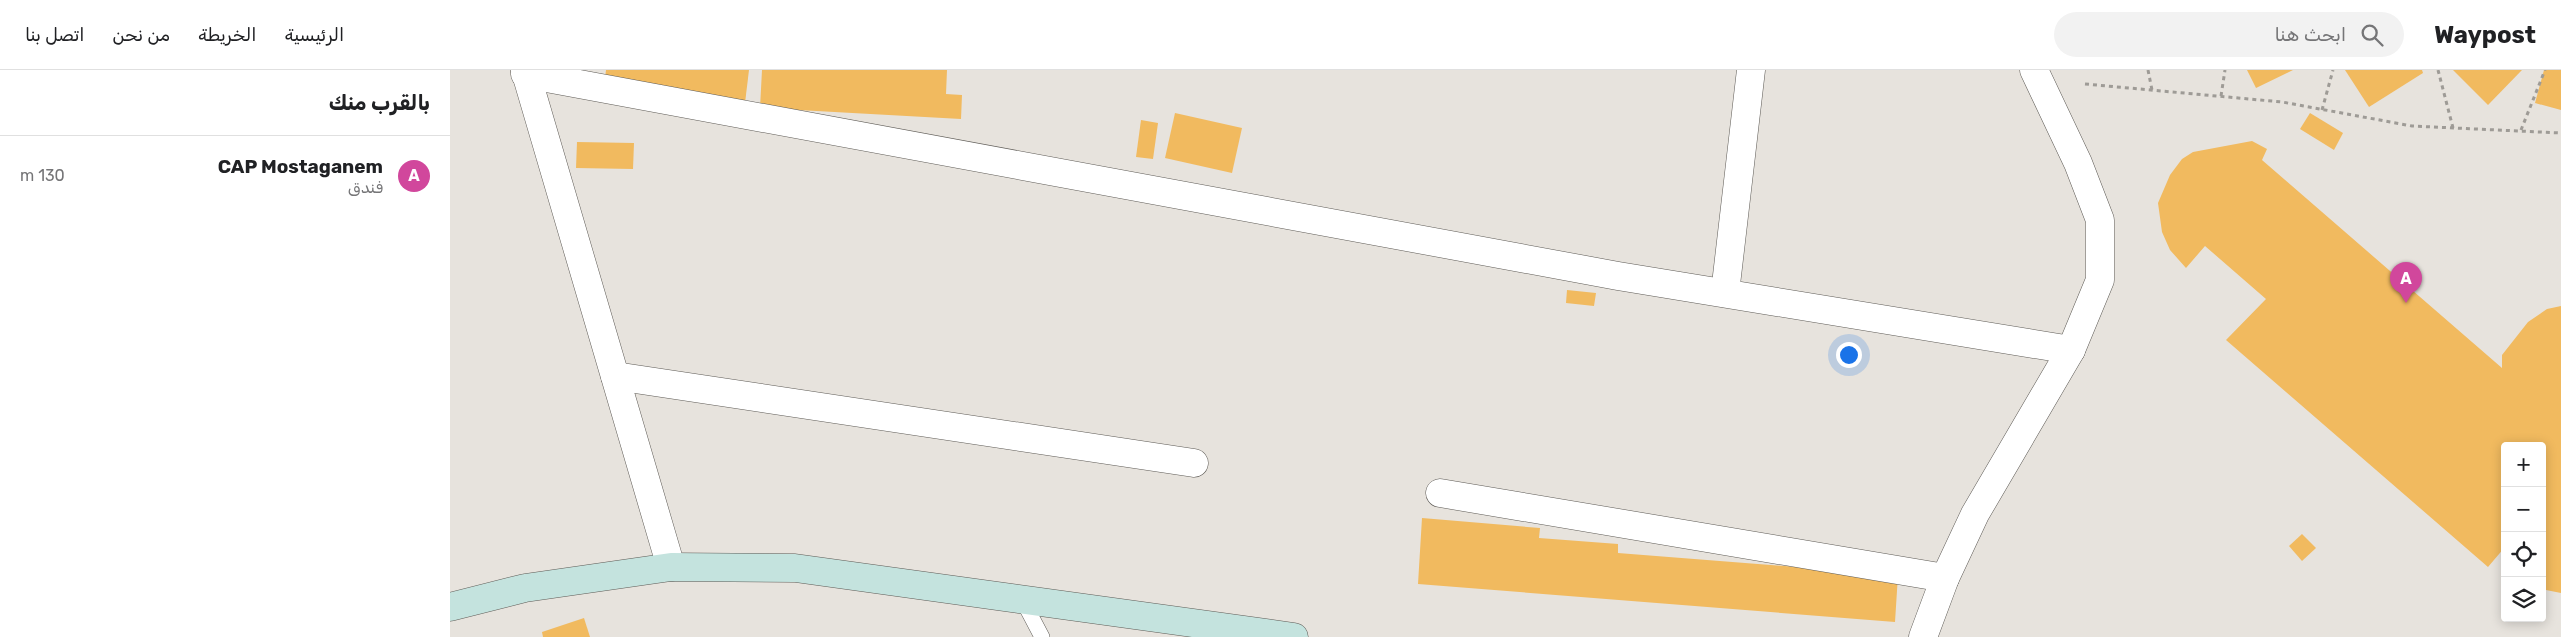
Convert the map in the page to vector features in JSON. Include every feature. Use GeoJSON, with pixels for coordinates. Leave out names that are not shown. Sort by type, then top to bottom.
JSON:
{"type":"FeatureCollection","features":[{"type":"Feature","properties":{"kind":"main road"},"geometry":{"type":"LineString","coordinates":[[450,607],[525,588],[671,567],[795,568],[1294,637]]}},
{"type":"Feature","properties":{"kind":"street"},"geometry":{"type":"LineString","coordinates":[[1725,293],[1751,70]]}},
{"type":"Feature","properties":{"kind":"street"},"geometry":{"type":"LineString","coordinates":[[1922,637],[1945,578],[1974,514],[2071,350],[2100,280],[2100,220],[2078,163],[2034,70]]}},
{"type":"Feature","properties":{"kind":"street"},"geometry":{"type":"LineString","coordinates":[[671,567],[525,72],[1609,274],[2071,350]]}},
{"type":"Feature","properties":{"kind":"street"},"geometry":{"type":"LineString","coordinates":[[614,376],[1194,463]]}},
{"type":"Feature","properties":{"kind":"street"},"geometry":{"type":"LineString","coordinates":[[1440,493],[1945,578]]}},
{"type":"Feature","properties":{"kind":"lane"},"geometry":{"type":"LineString","coordinates":[[1022,599],[1042,637]]}},
{"type":"Feature","properties":{"kind":"path"},"geometry":{"type":"LineString","coordinates":[[2148,70],[2152,90]]}},
{"type":"Feature","properties":{"kind":"path"},"geometry":{"type":"LineString","coordinates":[[2221,96],[2225,70]]}},
{"type":"Feature","properties":{"kind":"path"},"geometry":{"type":"LineString","coordinates":[[2322,110],[2333,70]]}},
{"type":"Feature","properties":{"kind":"path"},"geometry":{"type":"LineString","coordinates":[[2438,70],[2453,128]]}},
{"type":"Feature","properties":{"kind":"path"},"geometry":{"type":"LineString","coordinates":[[2521,130],[2545,70]]}},
{"type":"Feature","properties":{"kind":"path"},"geometry":{"type":"LineString","coordinates":[[2085,84],[2282,102],[2412,126],[2561,133]]}},
{"type":"Feature","properties":{"kind":"building"},"geometry":{"type":"Polygon","coordinates":[[[606,70],[749,70],[745,103],[604,87],[606,70]]]}},
{"type":"Feature","properties":{"kind":"building"},"geometry":{"type":"Polygon","coordinates":[[[762,70],[947,70],[946,94],[962,95],[961,119],[760,108],[762,70]]]}},
{"type":"Feature","properties":{"kind":"building"},"geometry":{"type":"Polygon","coordinates":[[[2247,70],[2293,70],[2256,88],[2247,70]]]}},
{"type":"Feature","properties":{"kind":"building"},"geometry":{"type":"Polygon","coordinates":[[[2345,70],[2422,70],[2423,73],[2369,107],[2345,70]]]}},
{"type":"Feature","properties":{"kind":"building"},"geometry":{"type":"Polygon","coordinates":[[[2453,70],[2522,70],[2488,105],[2453,70]]]}},
{"type":"Feature","properties":{"kind":"building"},"geometry":{"type":"Polygon","coordinates":[[[2544,70],[2561,70],[2561,110],[2535,103],[2544,70]]]}},
{"type":"Feature","properties":{"kind":"building"},"geometry":{"type":"Polygon","coordinates":[[[1175,113],[1242,128],[1232,173],[1165,158],[1175,113]]]}},
{"type":"Feature","properties":{"kind":"building"},"geometry":{"type":"Polygon","coordinates":[[[2310,113],[2343,133],[2334,150],[2300,129],[2310,113]]]}},
{"type":"Feature","properties":{"kind":"building"},"geometry":{"type":"Polygon","coordinates":[[[1141,120],[1158,123],[1153,159],[1136,157],[1141,120]]]}},
{"type":"Feature","properties":{"kind":"building"},"geometry":{"type":"Polygon","coordinates":[[[2252,141],[2267,149],[2262,160],[2502,368],[2502,355],[2528,322],[2547,309],[2561,306],[2561,593],[2546,590],[2546,442],[2501,442],[2501,552],[2488,567],[2226,340],[2266,299],[2205,246],[2186,268],[2170,250],[2162,232],[2158,203],[2170,175],[2182,159],[2193,152],[2252,141]]]}},
{"type":"Feature","properties":{"kind":"building"},"geometry":{"type":"Polygon","coordinates":[[[577,142],[634,143],[633,169],[576,168],[577,142]]]}},
{"type":"Feature","properties":{"kind":"building"},"geometry":{"type":"Polygon","coordinates":[[[1567,290],[1596,293],[1594,306],[1566,303],[1567,290]]]}},
{"type":"Feature","properties":{"kind":"building"},"geometry":{"type":"Polygon","coordinates":[[[1422,518],[1540,528],[1539,538],[1618,544],[1618,553],[1898,575],[1895,622],[1418,584],[1422,518]]]}},
{"type":"Feature","properties":{"kind":"building"},"geometry":{"type":"Polygon","coordinates":[[[2302,534],[2316,548],[2302,561],[2289,546],[2302,534]]]}},
{"type":"Feature","properties":{"kind":"building"},"geometry":{"type":"Polygon","coordinates":[[[584,618],[590,637],[543,637],[542,632],[584,618]]]}},
{"type":"Feature","properties":{"kind":"place","name":"CAP Mostaganem"},"geometry":{"type":"Point","coordinates":[2406,303]}}]}
